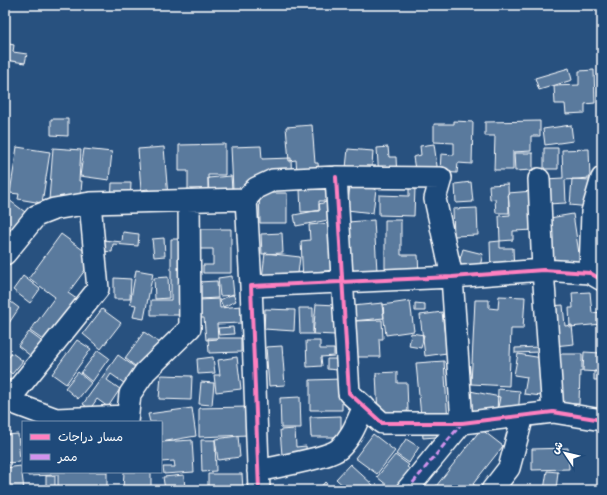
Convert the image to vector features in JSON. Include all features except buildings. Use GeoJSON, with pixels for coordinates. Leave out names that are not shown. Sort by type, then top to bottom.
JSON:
{"type":"FeatureCollection","features":[{"type":"Feature","properties":{"kind":"street"},"geometry":{"type":"LineString","coordinates":[[336,177],[349,393],[382,422]]}},
{"type":"Feature","properties":{"kind":"street"},"geometry":{"type":"LineString","coordinates":[[364,406],[354,431],[338,450],[258,480],[251,286],[246,200],[256,188],[273,180],[336,177],[441,178],[435,200],[452,277],[462,424],[407,490]]}},
{"type":"Feature","properties":{"kind":"street"},"geometry":{"type":"LineString","coordinates":[[251,286],[452,277],[543,270],[596,277],[597,212],[602,178]]}},
{"type":"Feature","properties":{"kind":"street"},"geometry":{"type":"LineString","coordinates":[[539,179],[543,270],[553,412]]}},
{"type":"Feature","properties":{"kind":"street"},"geometry":{"type":"LineString","coordinates":[[5,254],[36,216],[54,209],[90,203],[246,200]]}},
{"type":"Feature","properties":{"kind":"street"},"geometry":{"type":"LineString","coordinates":[[90,203],[98,289],[8,401],[56,419],[127,419],[130,394],[145,372],[190,328],[189,201]]}},
{"type":"Feature","properties":{"kind":"street"},"geometry":{"type":"LineString","coordinates":[[354,431],[382,422],[462,424],[553,412],[602,420]]}},
{"type":"Feature","properties":{"kind":"street"},"geometry":{"type":"LineString","coordinates":[[492,490],[509,468],[523,416]]}},
{"type":"Feature","properties":{"kind":"marked path"},"geometry":{"type":"LineString","coordinates":[[407,490],[462,423]]}},
{"type":"Feature","properties":{"kind":"cycle path"},"geometry":{"type":"LineString","coordinates":[[336,177],[349,393],[382,423],[462,423],[553,412],[602,420]]}},
{"type":"Feature","properties":{"kind":"cycle path"},"geometry":{"type":"LineString","coordinates":[[259,490],[251,286],[452,277],[543,270],[590,273],[602,280]]}}]}
